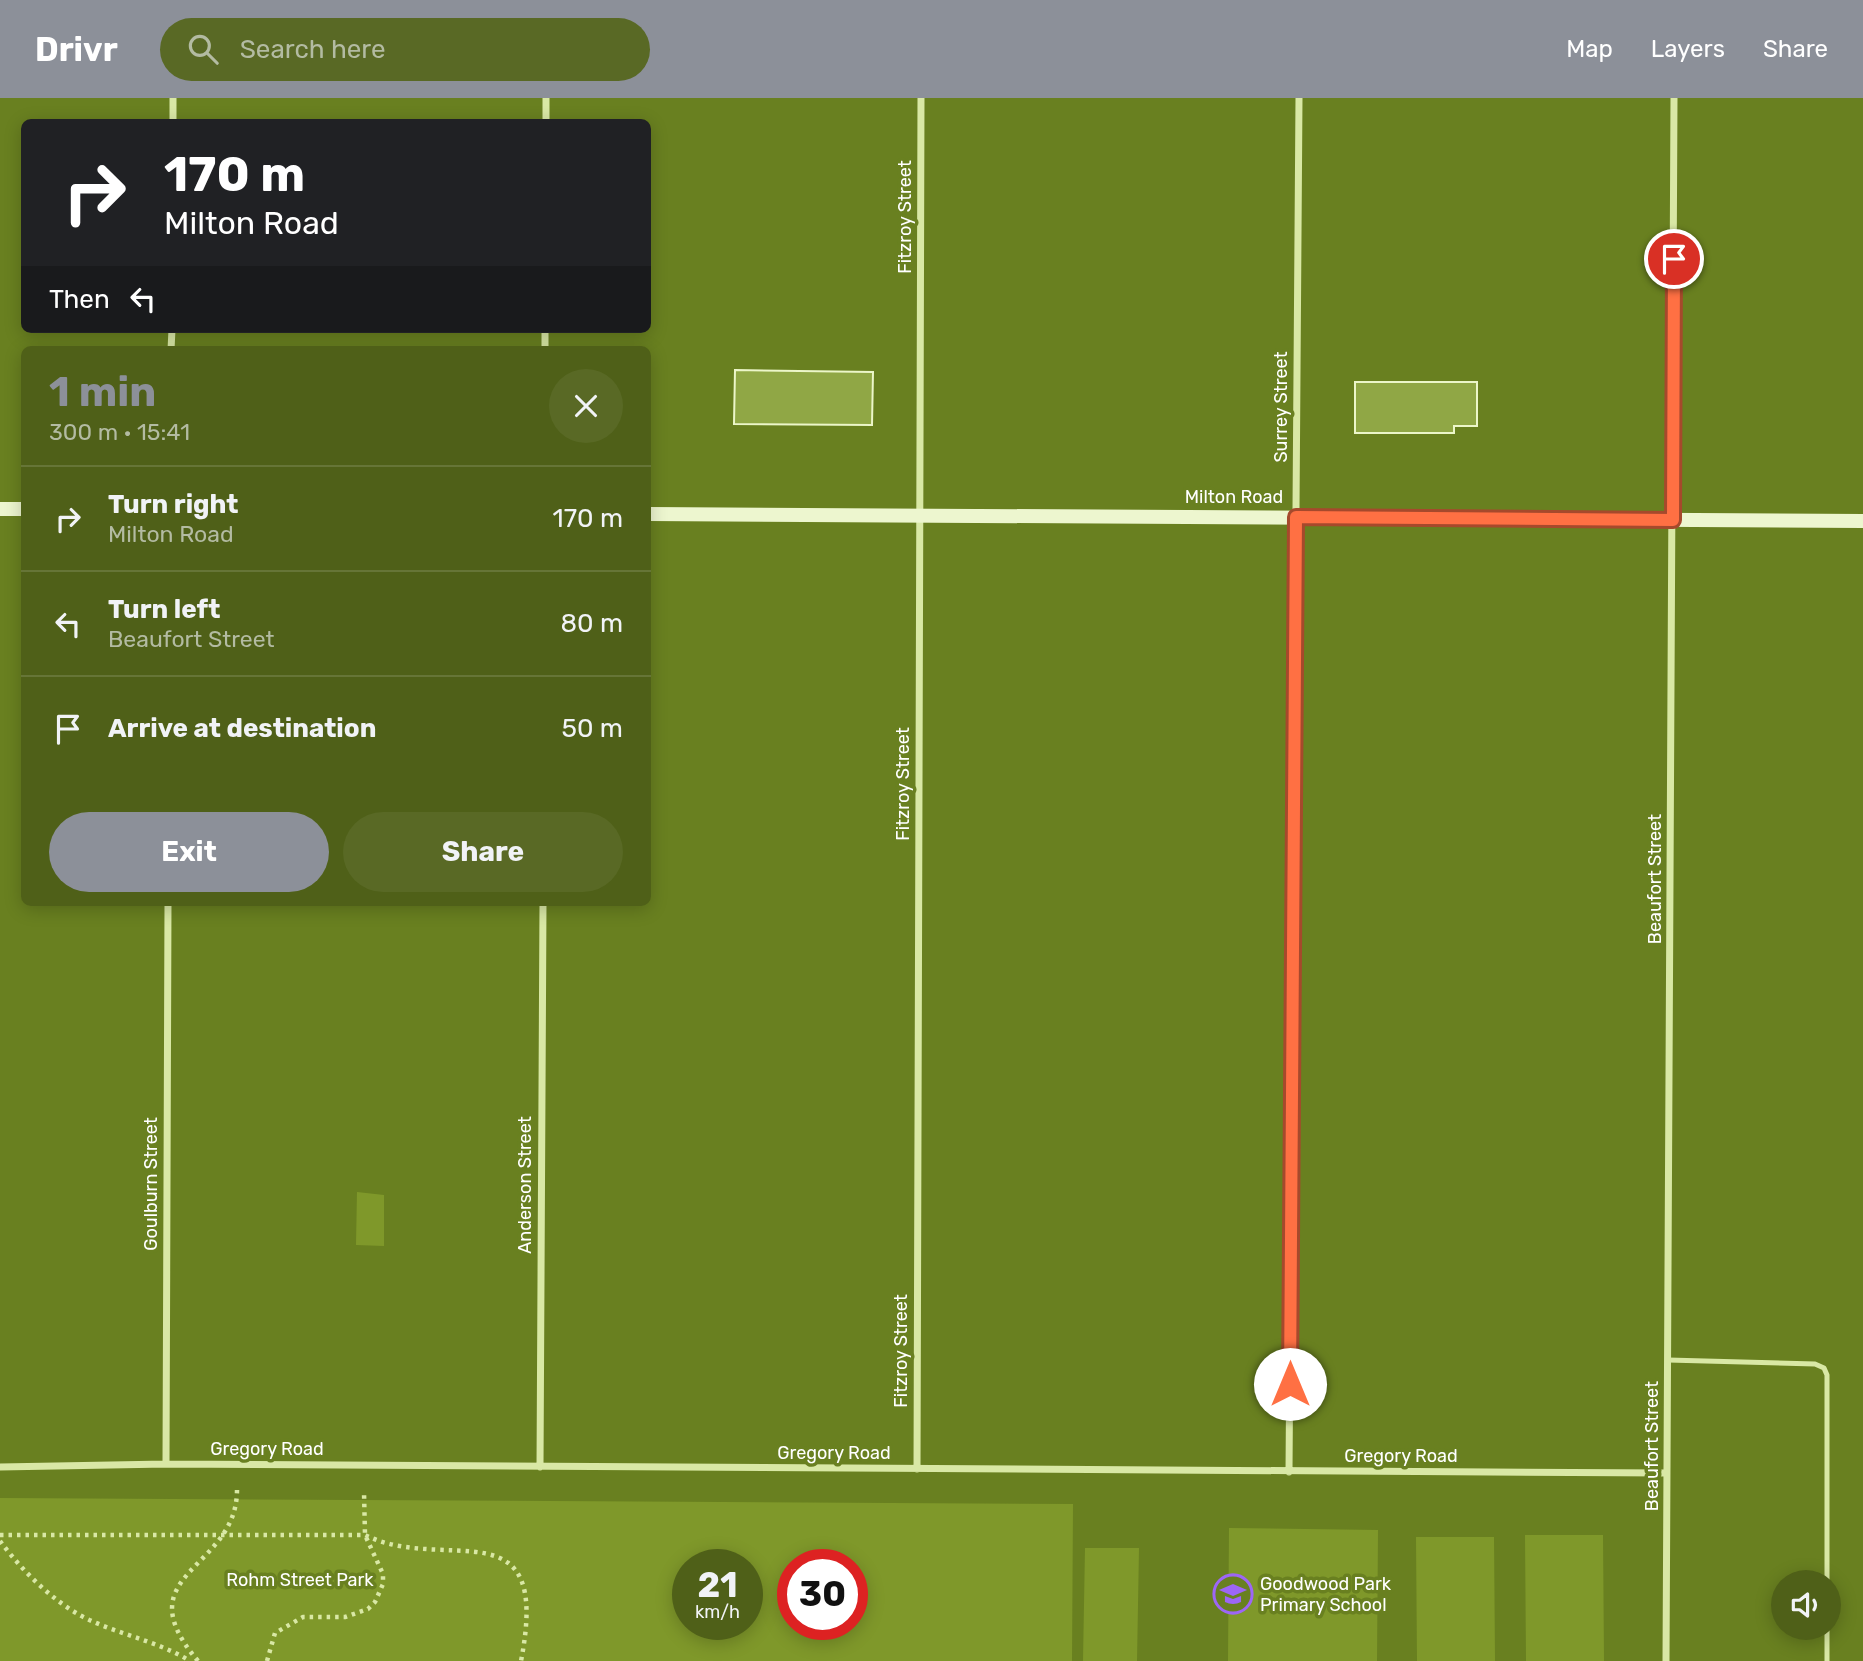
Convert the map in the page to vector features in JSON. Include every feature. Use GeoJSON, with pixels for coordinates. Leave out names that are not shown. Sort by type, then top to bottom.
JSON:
{"type":"FeatureCollection","features":[{"type":"Feature","properties":{"kind":"street"},"geometry":{"type":"LineString","coordinates":[[173,98],[173,119]]}},
{"type":"Feature","properties":{"kind":"street"},"geometry":{"type":"LineString","coordinates":[[546,98],[546,119]]}},
{"type":"Feature","properties":{"kind":"street","name":"Fitzroy Street"},"geometry":{"type":"LineString","coordinates":[[916,1469],[921,98]]}},
{"type":"Feature","properties":{"kind":"street","name":"Surrey Street"},"geometry":{"type":"LineString","coordinates":[[1289,1472],[1299,98]]}},
{"type":"Feature","properties":{"kind":"street","name":"Beaufort Street"},"geometry":{"type":"LineString","coordinates":[[1666,1661],[1674,98]]}},
{"type":"Feature","properties":{"kind":"street"},"geometry":{"type":"LineString","coordinates":[[0,509],[21,509]]}},
{"type":"Feature","properties":{"kind":"street","name":"Milton Road"},"geometry":{"type":"LineString","coordinates":[[651,514],[1863,521]]}},
{"type":"Feature","properties":{"kind":"street","name":"Goulburn Street"},"geometry":{"type":"LineString","coordinates":[[166,1464],[168,906]]}},
{"type":"Feature","properties":{"kind":"street","name":"Anderson Street"},"geometry":{"type":"LineString","coordinates":[[540,1467],[542,906]]}},
{"type":"Feature","properties":{"kind":"street","name":"Gregory Road"},"geometry":{"type":"LineString","coordinates":[[0,1466],[166,1464],[1667,1473]]}},
{"type":"Feature","properties":{"kind":"lane"},"geometry":{"type":"LineString","coordinates":[[1668,1360],[1815,1364],[1824,1368],[1827,1375],[1827,1570]]}},
{"type":"Feature","properties":{"kind":"lane"},"geometry":{"type":"LineString","coordinates":[[1827,1640],[1827,1661]]}},
{"type":"Feature","properties":{"kind":"path"},"geometry":{"type":"LineString","coordinates":[[198,1661],[177,1632],[172,1599],[182,1579],[224,1535],[236,1509],[237,1490]]}},
{"type":"Feature","properties":{"kind":"path"},"geometry":{"type":"LineString","coordinates":[[267,1661],[269,1646],[275,1633],[294,1621],[313,1615],[335,1617],[357,1614],[375,1602],[383,1574],[365,1535],[364,1492]]}},
{"type":"Feature","properties":{"kind":"path"},"geometry":{"type":"LineString","coordinates":[[0,1535],[365,1535],[381,1543],[488,1554],[512,1567],[526,1592],[521,1661]]}},
{"type":"Feature","properties":{"kind":"path"},"geometry":{"type":"LineString","coordinates":[[0,1541],[36,1582],[84,1617],[162,1646],[190,1661]]}},
{"type":"Feature","properties":{"kind":"green space"},"geometry":{"type":"Polygon","coordinates":[[[357,1192],[384,1195],[384,1246],[356,1245],[357,1192]]]}},
{"type":"Feature","properties":{"kind":"green space","name":"Rohm Street Park"},"geometry":{"type":"Polygon","coordinates":[[[0,1498],[1073,1504],[1072,1661],[0,1661],[0,1498]]]}},
{"type":"Feature","properties":{"kind":"green space"},"geometry":{"type":"Polygon","coordinates":[[[1229,1528],[1378,1530],[1377,1661],[1228,1661],[1229,1528]],[[1285,1604],[1284,1610],[1321,1610],[1321,1605],[1285,1604]]]}},
{"type":"Feature","properties":{"kind":"green space"},"geometry":{"type":"Polygon","coordinates":[[[1525,1535],[1603,1535],[1604,1661],[1526,1661],[1525,1535]]]}},
{"type":"Feature","properties":{"kind":"green space"},"geometry":{"type":"Polygon","coordinates":[[[1416,1537],[1494,1537],[1495,1661],[1417,1661],[1416,1537]]]}},
{"type":"Feature","properties":{"kind":"green space"},"geometry":{"type":"Polygon","coordinates":[[[1085,1548],[1139,1548],[1137,1661],[1083,1661],[1085,1548]]]}},
{"type":"Feature","properties":{"kind":"building"},"geometry":{"type":"Polygon","coordinates":[[[735,370],[873,372],[872,425],[734,424],[735,370]]]}},
{"type":"Feature","properties":{"kind":"building"},"geometry":{"type":"Polygon","coordinates":[[[1355,382],[1477,382],[1477,426],[1454,426],[1454,433],[1355,433],[1355,382]]]}},
{"type":"Feature","properties":{"kind":"place","name":"Goodwood Park Primary School"},"geometry":{"type":"Point","coordinates":[1233,1594]}},
{"type":"Feature","properties":{"kind":"route"},"geometry":{"type":"LineString","coordinates":[[1290,1384],[1296,517],[1673,520],[1674,259]]}}]}
